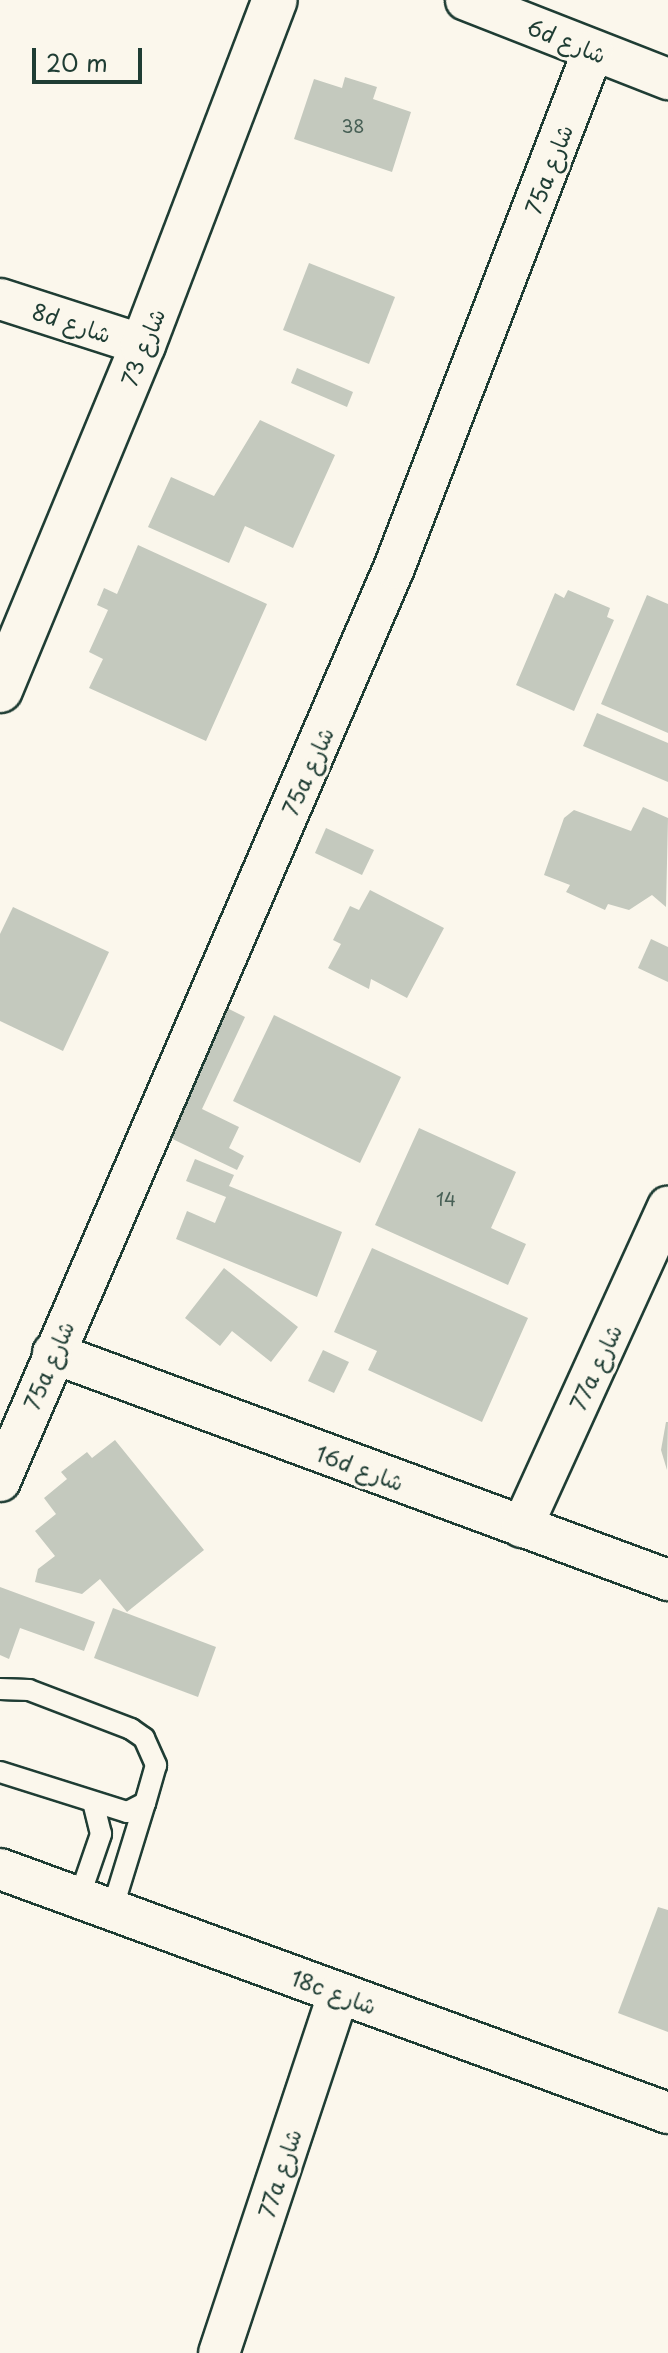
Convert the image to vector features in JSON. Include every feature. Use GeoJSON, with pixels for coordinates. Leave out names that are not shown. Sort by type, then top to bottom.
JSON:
{"type":"FeatureCollection","features":[{"type":"Feature","properties":{"kind":"street","name":"شارع 73"},"geometry":{"type":"LineString","coordinates":[[0,690],[139,356],[275,0]]}},
{"type":"Feature","properties":{"kind":"street","name":"6d شارع"},"geometry":{"type":"LineString","coordinates":[[466,0],[668,79]]}},
{"type":"Feature","properties":{"kind":"street","name":"75a شارع"},"geometry":{"type":"LineString","coordinates":[[0,1481],[394,568],[593,51]]}},
{"type":"Feature","properties":{"kind":"street","name":"8d شارع"},"geometry":{"type":"LineString","coordinates":[[0,299],[139,356]]}},
{"type":"Feature","properties":{"kind":"street","name":"8d شارع"},"geometry":{"type":"LineString","coordinates":[[0,316],[139,356]]}},
{"type":"Feature","properties":{"kind":"street","name":"77a شارع"},"geometry":{"type":"LineString","coordinates":[[522,1527],[668,1207]]}},
{"type":"Feature","properties":{"kind":"street","name":"16d شارع"},"geometry":{"type":"LineString","coordinates":[[53,1353],[668,1580]]}},
{"type":"Feature","properties":{"kind":"street","name":"18c شارع"},"geometry":{"type":"LineString","coordinates":[[0,1869],[668,2113]]}},
{"type":"Feature","properties":{"kind":"street","name":"77a شارع"},"geometry":{"type":"LineString","coordinates":[[219,2353],[339,1993]]}},
{"type":"Feature","properties":{"kind":"lane"},"geometry":{"type":"LineString","coordinates":[[0,1689],[29,1690],[144,1738],[156,1765],[145,1803],[96,1904]]}},
{"type":"Feature","properties":{"kind":"lane"},"geometry":{"type":"LineString","coordinates":[[0,1772],[127,1812],[145,1803]]}},
{"type":"Feature","properties":{"kind":"lane"},"geometry":{"type":"LineString","coordinates":[[93,1803],[101,1834],[96,1904]]}},
{"type":"Feature","properties":{"kind":"building"},"geometry":{"type":"Polygon","coordinates":[[[345,77],[377,87],[373,99],[411,112],[392,172],[294,139],[314,79],[342,88],[345,77]]]}},
{"type":"Feature","properties":{"kind":"building"},"geometry":{"type":"Polygon","coordinates":[[[309,263],[395,297],[369,364],[283,330],[309,263]]]}},
{"type":"Feature","properties":{"kind":"building"},"geometry":{"type":"Polygon","coordinates":[[[297,368],[353,392],[347,407],[291,383],[297,368]]]}},
{"type":"Feature","properties":{"kind":"building"},"geometry":{"type":"Polygon","coordinates":[[[260,420],[335,455],[293,548],[245,526],[229,563],[148,527],[171,477],[214,496],[260,420]]]}},
{"type":"Feature","properties":{"kind":"building"},"geometry":{"type":"Polygon","coordinates":[[[138,545],[267,604],[206,741],[89,688],[103,659],[89,652],[108,610],[97,605],[104,588],[117,594],[138,545]]]}},
{"type":"Feature","properties":{"kind":"building"},"geometry":{"type":"Polygon","coordinates":[[[568,590],[610,608],[607,617],[614,620],[574,711],[516,685],[555,593],[564,598],[568,590]]]}},
{"type":"Feature","properties":{"kind":"building"},"geometry":{"type":"Polygon","coordinates":[[[647,595],[668,604],[668,733],[601,704],[647,595]]]}},
{"type":"Feature","properties":{"kind":"building"},"geometry":{"type":"Polygon","coordinates":[[[597,713],[668,743],[668,782],[583,746],[597,713]]]}},
{"type":"Feature","properties":{"kind":"building"},"geometry":{"type":"Polygon","coordinates":[[[643,807],[668,818],[666,907],[652,895],[629,910],[608,904],[605,910],[566,892],[570,885],[544,875],[564,818],[574,810],[631,831],[643,807]]]}},
{"type":"Feature","properties":{"kind":"building"},"geometry":{"type":"Polygon","coordinates":[[[326,828],[374,850],[362,875],[315,853],[326,828]]]}},
{"type":"Feature","properties":{"kind":"building"},"geometry":{"type":"Polygon","coordinates":[[[370,890],[444,928],[407,998],[371,979],[369,989],[328,968],[341,944],[333,940],[350,906],[359,910],[370,890]]]}},
{"type":"Feature","properties":{"kind":"building"},"geometry":{"type":"Polygon","coordinates":[[[13,907],[109,952],[63,1051],[0,1021],[0,934],[13,907]]]}},
{"type":"Feature","properties":{"kind":"building"},"geometry":{"type":"Polygon","coordinates":[[[651,939],[668,947],[668,982],[638,968],[651,939]]]}},
{"type":"Feature","properties":{"kind":"building"},"geometry":{"type":"Polygon","coordinates":[[[219,1004],[245,1017],[202,1109],[239,1127],[229,1148],[244,1156],[237,1170],[158,1132],[219,1004]]]}},
{"type":"Feature","properties":{"kind":"building"},"geometry":{"type":"Polygon","coordinates":[[[274,1015],[401,1077],[360,1163],[233,1101],[274,1015]]]}},
{"type":"Feature","properties":{"kind":"building"},"geometry":{"type":"Polygon","coordinates":[[[419,1128],[516,1172],[491,1228],[526,1244],[508,1285],[375,1225],[419,1128]]]}},
{"type":"Feature","properties":{"kind":"building"},"geometry":{"type":"Polygon","coordinates":[[[195,1159],[234,1175],[229,1186],[342,1232],[317,1297],[176,1239],[187,1211],[215,1223],[226,1197],[186,1181],[195,1159]]]}},
{"type":"Feature","properties":{"kind":"building"},"geometry":{"type":"Polygon","coordinates":[[[372,1248],[528,1318],[482,1422],[368,1370],[377,1351],[334,1332],[372,1248]]]}},
{"type":"Feature","properties":{"kind":"building"},"geometry":{"type":"Polygon","coordinates":[[[224,1268],[298,1327],[271,1362],[232,1331],[220,1346],[185,1318],[224,1268]]]}},
{"type":"Feature","properties":{"kind":"building"},"geometry":{"type":"Polygon","coordinates":[[[323,1350],[349,1362],[334,1393],[308,1381],[323,1350]]]}},
{"type":"Feature","properties":{"kind":"building"},"geometry":{"type":"Polygon","coordinates":[[[668,1422],[667,1470],[661,1450],[668,1422]]]}},
{"type":"Feature","properties":{"kind":"building"},"geometry":{"type":"Polygon","coordinates":[[[115,1440],[204,1550],[127,1612],[100,1579],[82,1594],[35,1582],[38,1569],[55,1556],[35,1531],[56,1514],[44,1498],[67,1479],[61,1472],[87,1452],[92,1458],[115,1440]]]}},
{"type":"Feature","properties":{"kind":"building"},"geometry":{"type":"Polygon","coordinates":[[[0,1587],[95,1622],[84,1651],[20,1628],[9,1659],[0,1655],[0,1587]]]}},
{"type":"Feature","properties":{"kind":"building"},"geometry":{"type":"Polygon","coordinates":[[[113,1608],[216,1647],[198,1697],[94,1658],[113,1608]]]}},
{"type":"Feature","properties":{"kind":"building"},"geometry":{"type":"Polygon","coordinates":[[[658,1907],[668,1910],[668,2032],[618,2013],[658,1907]]]}}]}
